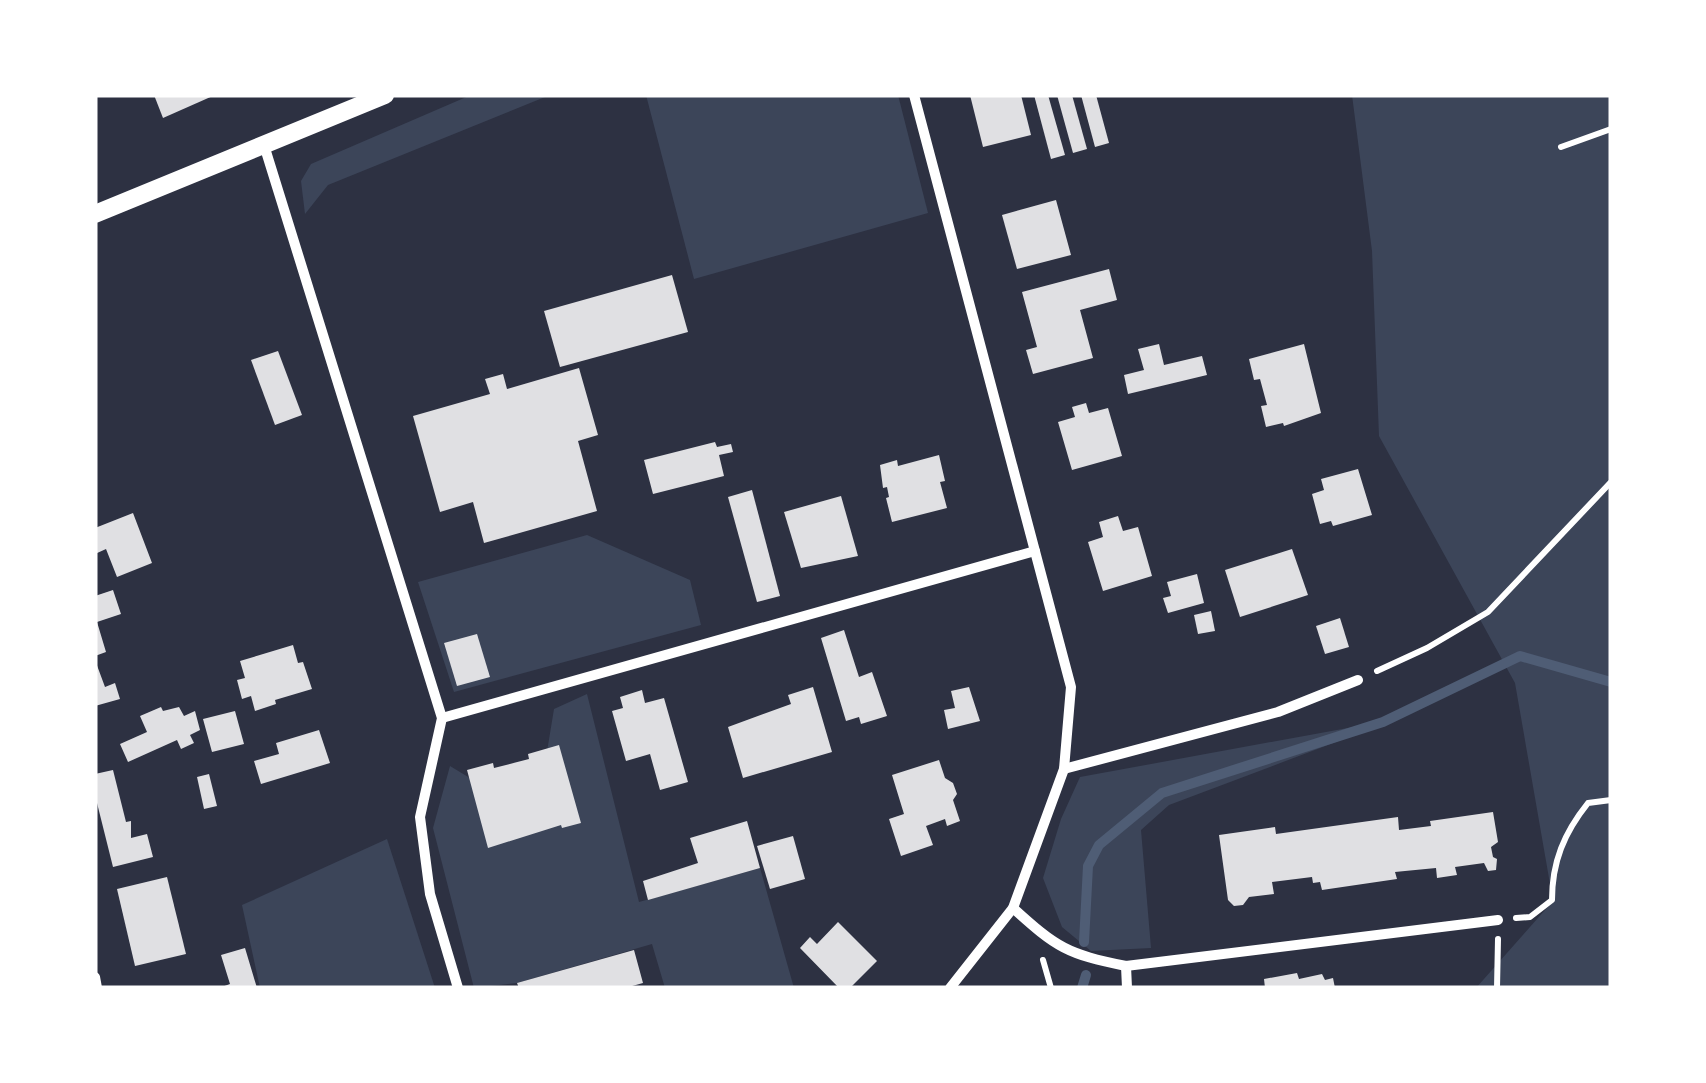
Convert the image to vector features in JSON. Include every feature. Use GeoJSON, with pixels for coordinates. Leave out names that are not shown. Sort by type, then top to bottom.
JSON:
{"type":"FeatureCollection","features":[{"type":"Feature","properties":{"kind":"street"},"geometry":{"type":"LineString","coordinates":[[95,214],[385,95]]}},
{"type":"Feature","properties":{"kind":"street"},"geometry":{"type":"LineString","coordinates":[[914,95],[1071,686],[1064,769],[1013,908],[950,988]]}},
{"type":"Feature","properties":{"kind":"street"},"geometry":{"type":"LineString","coordinates":[[264,146],[442,718],[420,817],[430,894],[458,988]]}},
{"type":"Feature","properties":{"kind":"street"},"geometry":{"type":"LineString","coordinates":[[442,718],[1035,551]]}},
{"type":"Feature","properties":{"kind":"street"},"geometry":{"type":"LineString","coordinates":[[1064,769],[1278,712],[1358,680]]}},
{"type":"Feature","properties":{"kind":"street"},"geometry":{"type":"LineString","coordinates":[[1013,908],[1045,937],[1074,956],[1126,966],[1498,920]]}},
{"type":"Feature","properties":{"kind":"street"},"geometry":{"type":"LineString","coordinates":[[1126,966],[1127,988]]}},
{"type":"Feature","properties":{"kind":"street"},"geometry":{"type":"LineString","coordinates":[[95,977],[97,988]]}},
{"type":"Feature","properties":{"kind":"path"},"geometry":{"type":"LineString","coordinates":[[1562,146],[1611,129]]}},
{"type":"Feature","properties":{"kind":"path"},"geometry":{"type":"LineString","coordinates":[[1358,680],[1427,648],[1488,612],[1611,482]]}},
{"type":"Feature","properties":{"kind":"path"},"geometry":{"type":"LineString","coordinates":[[1497,988],[1498,920],[1530,917],[1552,900],[1552,873],[1568,828],[1588,803],[1611,800]]}},
{"type":"Feature","properties":{"kind":"shaded area"},"geometry":{"type":"Polygon","coordinates":[[[471,95],[550,95],[328,185],[305,214],[301,181],[311,164],[471,95]]]}},
{"type":"Feature","properties":{"kind":"shaded area"},"geometry":{"type":"Polygon","coordinates":[[[646,95],[898,95],[928,213],[694,279],[646,95]]]}},
{"type":"Feature","properties":{"kind":"shaded area"},"geometry":{"type":"Polygon","coordinates":[[[1352,95],[1611,95],[1611,988],[1476,988],[1553,901],[1515,683],[1379,436],[1372,251],[1352,95]]]}},
{"type":"Feature","properties":{"kind":"shaded area"},"geometry":{"type":"Polygon","coordinates":[[[587,535],[690,580],[701,625],[454,692],[418,582],[587,535]]]}},
{"type":"Feature","properties":{"kind":"shaded area"},"geometry":{"type":"Polygon","coordinates":[[[587,694],[639,902],[760,868],[794,988],[665,988],[652,944],[517,983],[474,988],[433,828],[450,766],[488,789],[544,770],[554,709],[587,694]]]}},
{"type":"Feature","properties":{"kind":"shaded area"},"geometry":{"type":"Polygon","coordinates":[[[1397,719],[1169,805],[1141,830],[1151,948],[1091,951],[1062,927],[1043,878],[1061,819],[1080,777],[1397,719]]]}},
{"type":"Feature","properties":{"kind":"shaded area"},"geometry":{"type":"Polygon","coordinates":[[[387,839],[435,988],[260,988],[242,905],[387,839]]]}},
{"type":"Feature","properties":{"kind":"building"},"geometry":{"type":"Polygon","coordinates":[[[154,95],[215,95],[163,118],[154,95]]]}},
{"type":"Feature","properties":{"kind":"building"},"geometry":{"type":"Polygon","coordinates":[[[970,95],[1021,95],[1031,135],[983,147],[970,95]]]}},
{"type":"Feature","properties":{"kind":"building"},"geometry":{"type":"Polygon","coordinates":[[[1034,95],[1048,95],[1065,155],[1051,159],[1034,95]]]}},
{"type":"Feature","properties":{"kind":"building"},"geometry":{"type":"Polygon","coordinates":[[[1057,95],[1072,95],[1087,149],[1073,153],[1057,95]]]}},
{"type":"Feature","properties":{"kind":"building"},"geometry":{"type":"Polygon","coordinates":[[[1081,95],[1096,95],[1109,143],[1095,147],[1081,95]]]}},
{"type":"Feature","properties":{"kind":"building"},"geometry":{"type":"Polygon","coordinates":[[[1056,200],[1071,255],[1017,269],[1002,215],[1056,200]]]}},
{"type":"Feature","properties":{"kind":"building"},"geometry":{"type":"Polygon","coordinates":[[[1109,269],[1117,300],[1080,310],[1093,358],[1033,374],[1026,350],[1037,347],[1022,292],[1109,269]]]}},
{"type":"Feature","properties":{"kind":"building"},"geometry":{"type":"Polygon","coordinates":[[[672,275],[688,332],[560,367],[544,311],[672,275]]]}},
{"type":"Feature","properties":{"kind":"building"},"geometry":{"type":"Polygon","coordinates":[[[1159,344],[1164,365],[1202,356],[1207,375],[1128,394],[1124,375],[1144,370],[1138,349],[1159,344]]]}},
{"type":"Feature","properties":{"kind":"building"},"geometry":{"type":"Polygon","coordinates":[[[1304,344],[1321,413],[1284,426],[1283,423],[1266,427],[1261,406],[1267,405],[1249,359],[1304,344]]]}},
{"type":"Feature","properties":{"kind":"building"},"geometry":{"type":"Polygon","coordinates":[[[278,351],[302,415],[275,425],[251,360],[278,351]]]}},
{"type":"Feature","properties":{"kind":"building"},"geometry":{"type":"Polygon","coordinates":[[[579,368],[598,435],[578,441],[597,511],[484,543],[473,502],[440,512],[413,416],[490,394],[485,379],[503,374],[507,389],[579,368]]]}},
{"type":"Feature","properties":{"kind":"building"},"geometry":{"type":"Polygon","coordinates":[[[1086,403],[1089,413],[1108,408],[1122,456],[1072,470],[1058,422],[1075,417],[1072,407],[1086,403]]]}},
{"type":"Feature","properties":{"kind":"building"},"geometry":{"type":"Polygon","coordinates":[[[715,442],[717,447],[731,444],[733,452],[719,455],[724,476],[653,494],[644,460],[715,442]]]}},
{"type":"Feature","properties":{"kind":"building"},"geometry":{"type":"Polygon","coordinates":[[[939,455],[945,481],[940,482],[947,508],[892,522],[880,465],[897,460],[898,466],[939,455]]]}},
{"type":"Feature","properties":{"kind":"building"},"geometry":{"type":"Polygon","coordinates":[[[1358,469],[1372,515],[1333,526],[1331,521],[1320,524],[1312,494],[1324,490],[1321,479],[1358,469]]]}},
{"type":"Feature","properties":{"kind":"building"},"geometry":{"type":"Polygon","coordinates":[[[752,490],[780,596],[757,602],[728,497],[752,490]]]}},
{"type":"Feature","properties":{"kind":"building"},"geometry":{"type":"Polygon","coordinates":[[[841,496],[858,556],[801,568],[784,512],[841,496]]]}},
{"type":"Feature","properties":{"kind":"building"},"geometry":{"type":"Polygon","coordinates":[[[133,513],[152,563],[117,577],[106,549],[95,554],[95,528],[133,513]]]}},
{"type":"Feature","properties":{"kind":"building"},"geometry":{"type":"Polygon","coordinates":[[[1118,516],[1123,531],[1138,527],[1152,576],[1103,591],[1088,542],[1103,537],[1099,522],[1118,516]]]}},
{"type":"Feature","properties":{"kind":"building"},"geometry":{"type":"Polygon","coordinates":[[[1292,549],[1308,595],[1240,617],[1225,570],[1292,549]]]}},
{"type":"Feature","properties":{"kind":"building"},"geometry":{"type":"Polygon","coordinates":[[[1197,574],[1204,603],[1168,613],[1163,598],[1171,596],[1167,582],[1197,574]]]}},
{"type":"Feature","properties":{"kind":"building"},"geometry":{"type":"Polygon","coordinates":[[[113,590],[121,614],[97,622],[106,652],[95,656],[95,596],[113,590]]]}},
{"type":"Feature","properties":{"kind":"building"},"geometry":{"type":"Polygon","coordinates":[[[1211,611],[1215,631],[1198,634],[1194,615],[1211,611]]]}},
{"type":"Feature","properties":{"kind":"building"},"geometry":{"type":"Polygon","coordinates":[[[1340,618],[1349,647],[1325,654],[1316,626],[1340,618]]]}},
{"type":"Feature","properties":{"kind":"building"},"geometry":{"type":"Polygon","coordinates":[[[844,630],[859,677],[872,672],[887,716],[861,724],[859,717],[846,721],[821,638],[844,630]]]}},
{"type":"Feature","properties":{"kind":"building"},"geometry":{"type":"Polygon","coordinates":[[[477,634],[490,677],[457,686],[444,643],[477,634]]]}},
{"type":"Feature","properties":{"kind":"building"},"geometry":{"type":"Polygon","coordinates":[[[293,645],[312,689],[275,700],[276,704],[255,711],[251,696],[242,699],[237,680],[245,678],[240,661],[293,645]]]}},
{"type":"Feature","properties":{"kind":"building"},"geometry":{"type":"Polygon","coordinates":[[[95,660],[105,687],[115,683],[120,699],[95,706],[95,660]]]}},
{"type":"Feature","properties":{"kind":"building"},"geometry":{"type":"Polygon","coordinates":[[[813,687],[832,752],[743,778],[728,727],[791,704],[788,695],[813,687]]]}},
{"type":"Feature","properties":{"kind":"building"},"geometry":{"type":"Polygon","coordinates":[[[969,687],[980,721],[948,729],[944,710],[955,708],[951,691],[969,687]]]}},
{"type":"Feature","properties":{"kind":"building"},"geometry":{"type":"Polygon","coordinates":[[[642,690],[645,703],[664,698],[688,782],[660,790],[650,754],[626,761],[612,711],[623,708],[620,697],[642,690]]]}},
{"type":"Feature","properties":{"kind":"building"},"geometry":{"type":"Polygon","coordinates":[[[161,707],[163,711],[179,707],[184,716],[195,711],[200,730],[190,735],[194,743],[181,749],[177,740],[128,762],[120,744],[147,732],[140,716],[161,707]]]}},
{"type":"Feature","properties":{"kind":"building"},"geometry":{"type":"Polygon","coordinates":[[[235,711],[244,744],[212,752],[203,719],[235,711]]]}},
{"type":"Feature","properties":{"kind":"building"},"geometry":{"type":"Polygon","coordinates":[[[319,730],[330,763],[261,784],[254,761],[279,754],[276,743],[319,730]]]}},
{"type":"Feature","properties":{"kind":"building"},"geometry":{"type":"Polygon","coordinates":[[[559,745],[581,823],[562,828],[561,825],[488,848],[467,770],[529,759],[528,754],[559,745]]]}},
{"type":"Feature","properties":{"kind":"building"},"geometry":{"type":"Polygon","coordinates":[[[939,760],[945,778],[953,783],[957,794],[953,800],[960,821],[947,826],[945,819],[926,826],[933,845],[901,856],[889,819],[904,814],[892,775],[939,760]]]}},
{"type":"Feature","properties":{"kind":"building"},"geometry":{"type":"Polygon","coordinates":[[[113,770],[126,822],[131,821],[131,838],[147,834],[153,857],[113,867],[95,795],[95,774],[113,770]]]}},
{"type":"Feature","properties":{"kind":"building"},"geometry":{"type":"Polygon","coordinates":[[[209,774],[217,806],[204,809],[197,777],[209,774]]]}},
{"type":"Feature","properties":{"kind":"building"},"geometry":{"type":"Polygon","coordinates":[[[1493,812],[1498,842],[1491,847],[1497,859],[1496,870],[1488,871],[1484,863],[1455,867],[1457,875],[1437,878],[1436,868],[1395,872],[1397,879],[1322,890],[1320,882],[1313,883],[1312,877],[1272,882],[1274,894],[1249,897],[1243,905],[1234,906],[1228,900],[1219,835],[1275,827],[1276,834],[1398,817],[1399,830],[1431,826],[1430,821],[1493,812]]]}},
{"type":"Feature","properties":{"kind":"building"},"geometry":{"type":"Polygon","coordinates":[[[747,821],[760,868],[648,900],[643,881],[698,863],[690,838],[747,821]]]}},
{"type":"Feature","properties":{"kind":"building"},"geometry":{"type":"Polygon","coordinates":[[[793,836],[805,879],[770,889],[757,846],[793,836]]]}},
{"type":"Feature","properties":{"kind":"building"},"geometry":{"type":"Polygon","coordinates":[[[167,877],[186,954],[135,966],[117,889],[167,877]]]}},
{"type":"Feature","properties":{"kind":"building"},"geometry":{"type":"Polygon","coordinates":[[[838,922],[877,961],[850,988],[839,988],[800,948],[810,937],[817,944],[838,922]]]}},
{"type":"Feature","properties":{"kind":"building"},"geometry":{"type":"Polygon","coordinates":[[[245,948],[257,988],[219,988],[230,984],[221,955],[245,948]]]}},
{"type":"Feature","properties":{"kind":"building"},"geometry":{"type":"Polygon","coordinates":[[[634,950],[643,983],[625,988],[519,988],[517,983],[634,950]]]}},
{"type":"Feature","properties":{"kind":"building"},"geometry":{"type":"Polygon","coordinates":[[[1297,973],[1299,979],[1322,974],[1325,980],[1333,978],[1335,988],[1265,988],[1264,979],[1297,973]]]}},
{"type":"Feature","properties":{"kind":"waterway"},"geometry":{"type":"LineString","coordinates":[[1084,942],[1088,866],[1099,845],[1162,793],[1383,722],[1520,656],[1611,682]]}},
{"type":"Feature","properties":{"kind":"waterway"},"geometry":{"type":"LineString","coordinates":[[1082,988],[1086,975]]}}]}
